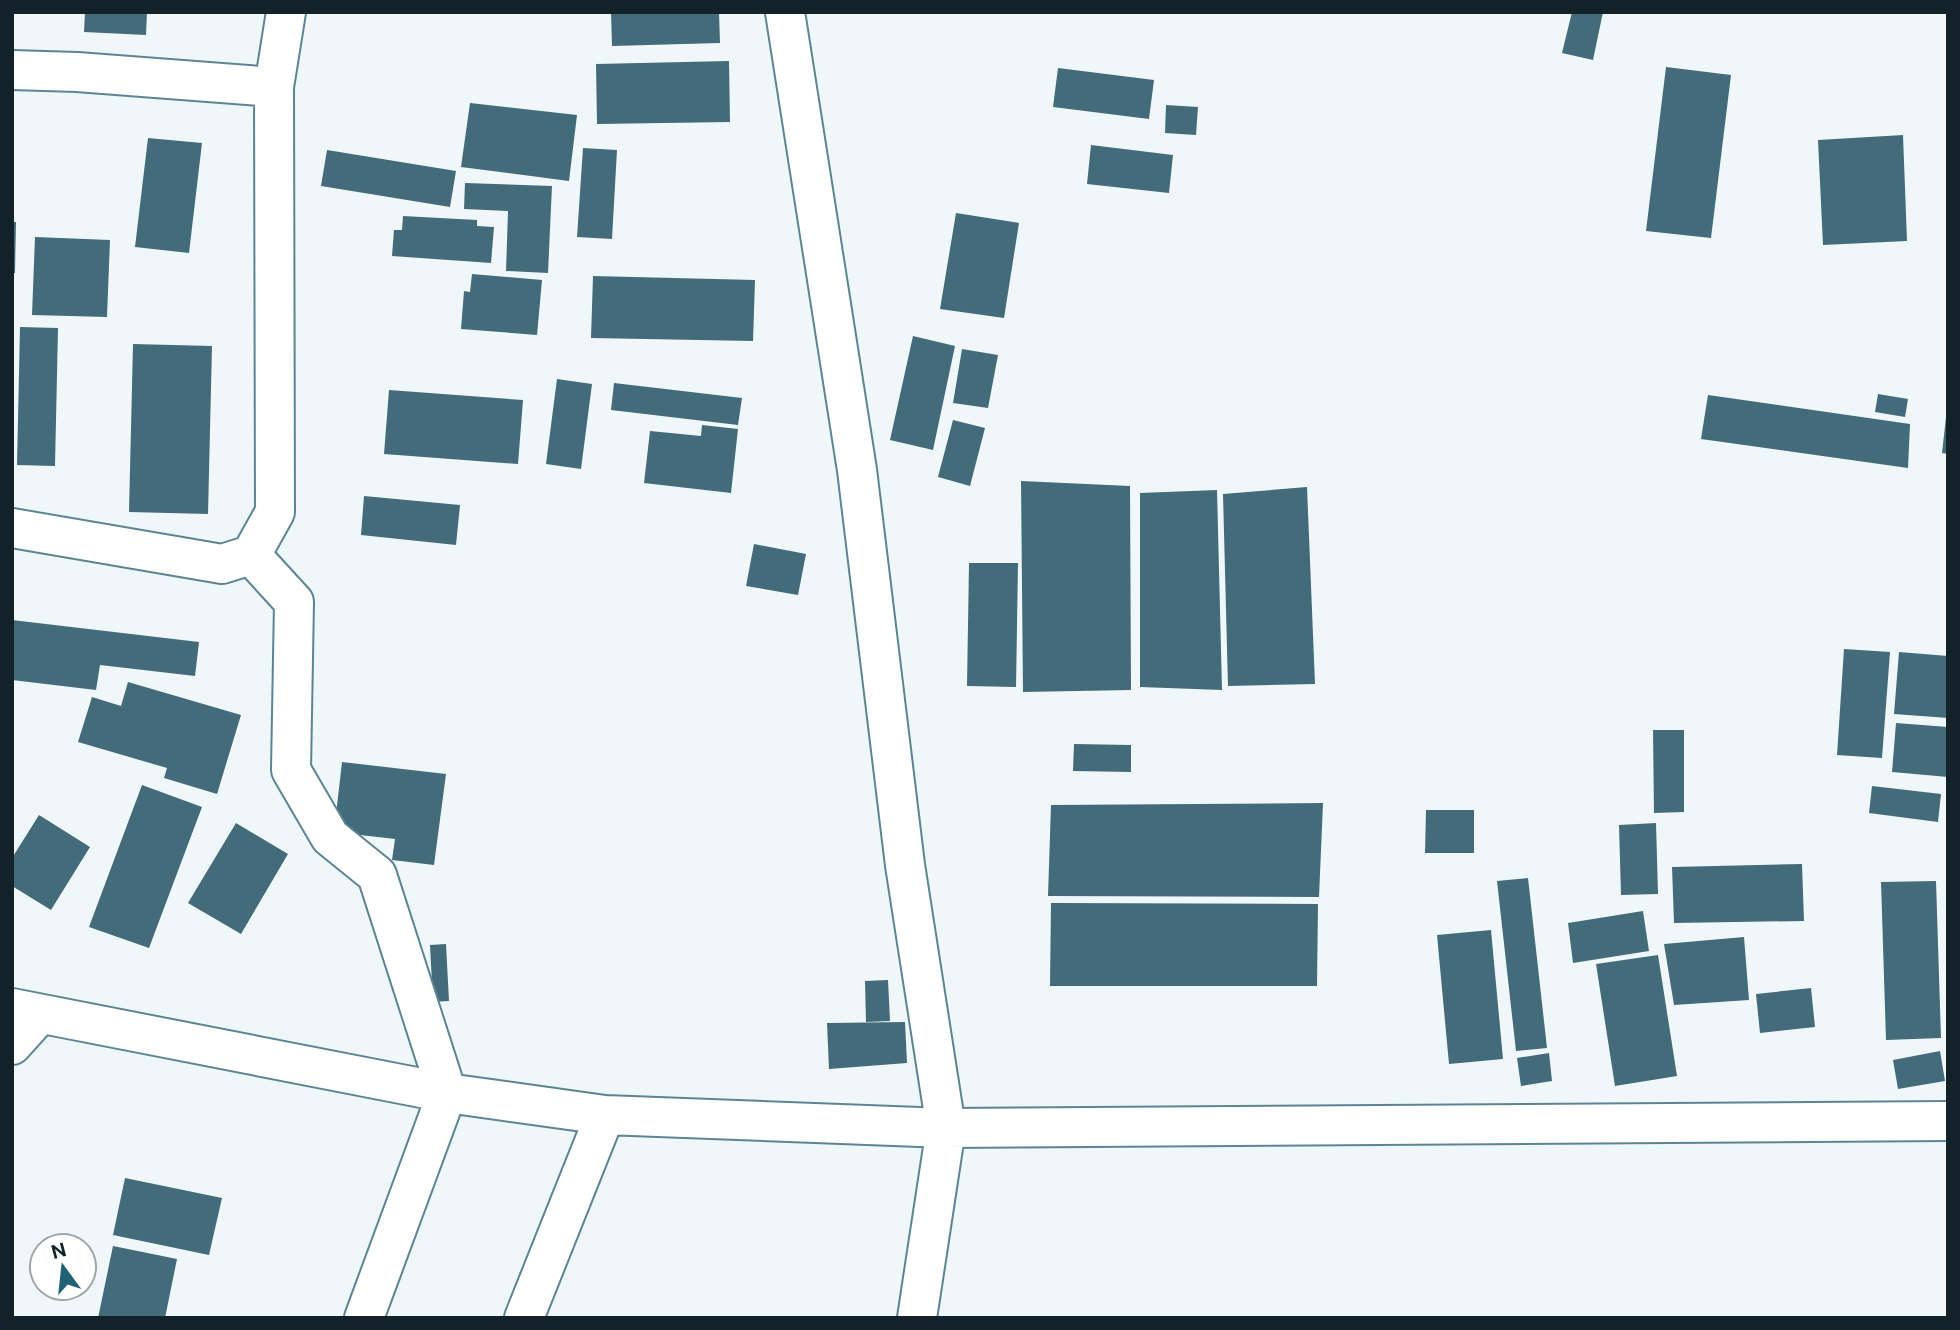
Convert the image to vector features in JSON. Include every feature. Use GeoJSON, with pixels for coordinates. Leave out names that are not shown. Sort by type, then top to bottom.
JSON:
{"type":"FeatureCollection","features":[{"type":"Feature","properties":{"kind":"street"},"geometry":{"type":"LineString","coordinates":[[12,528],[222,564],[251,555],[275,512],[274,87],[286,12]]}},
{"type":"Feature","properties":{"kind":"street"},"geometry":{"type":"LineString","coordinates":[[785,12],[857,470],[905,865],[946,1128],[917,1318]]}},
{"type":"Feature","properties":{"kind":"street"},"geometry":{"type":"LineString","coordinates":[[12,70],[77,72],[274,87]]}},
{"type":"Feature","properties":{"kind":"street"},"geometry":{"type":"LineString","coordinates":[[251,555],[294,602],[291,770],[330,838],[377,875],[447,1093],[364,1318]]}},
{"type":"Feature","properties":{"kind":"street"},"geometry":{"type":"LineString","coordinates":[[12,1045],[26,1011],[447,1093],[605,1115],[946,1128],[1948,1121]]}},
{"type":"Feature","properties":{"kind":"street"},"geometry":{"type":"LineString","coordinates":[[524,1318],[605,1115]]}},
{"type":"Feature","properties":{"kind":"building"},"geometry":{"type":"Polygon","coordinates":[[[85,12],[147,12],[146,35],[84,32],[85,12]]]}},
{"type":"Feature","properties":{"kind":"building"},"geometry":{"type":"Polygon","coordinates":[[[611,12],[719,12],[720,43],[612,46],[611,12]]]}},
{"type":"Feature","properties":{"kind":"building"},"geometry":{"type":"Polygon","coordinates":[[[1572,12],[1603,12],[1593,60],[1562,53],[1572,12]]]}},
{"type":"Feature","properties":{"kind":"building"},"geometry":{"type":"Polygon","coordinates":[[[729,61],[730,122],[597,124],[596,64],[729,61]]]}},
{"type":"Feature","properties":{"kind":"building"},"geometry":{"type":"Polygon","coordinates":[[[1666,67],[1731,75],[1711,238],[1646,231],[1666,67]]]}},
{"type":"Feature","properties":{"kind":"building"},"geometry":{"type":"Polygon","coordinates":[[[1058,68],[1154,80],[1149,119],[1053,107],[1058,68]]]}},
{"type":"Feature","properties":{"kind":"building"},"geometry":{"type":"Polygon","coordinates":[[[470,103],[577,115],[569,181],[461,167],[470,103]]]}},
{"type":"Feature","properties":{"kind":"building"},"geometry":{"type":"Polygon","coordinates":[[[1166,105],[1198,107],[1196,135],[1165,133],[1166,105]]]}},
{"type":"Feature","properties":{"kind":"building"},"geometry":{"type":"Polygon","coordinates":[[[1903,135],[1907,241],[1823,245],[1818,140],[1903,135]]]}},
{"type":"Feature","properties":{"kind":"building"},"geometry":{"type":"Polygon","coordinates":[[[148,138],[202,143],[189,253],[135,247],[148,138]]]}},
{"type":"Feature","properties":{"kind":"building"},"geometry":{"type":"Polygon","coordinates":[[[1091,145],[1173,155],[1169,193],[1087,184],[1091,145]]]}},
{"type":"Feature","properties":{"kind":"building"},"geometry":{"type":"Polygon","coordinates":[[[583,148],[617,150],[612,239],[577,237],[583,148]]]}},
{"type":"Feature","properties":{"kind":"building"},"geometry":{"type":"Polygon","coordinates":[[[327,150],[456,171],[450,207],[321,186],[327,150]]]}},
{"type":"Feature","properties":{"kind":"building"},"geometry":{"type":"Polygon","coordinates":[[[465,183],[552,186],[548,273],[506,271],[508,211],[464,209],[465,183]]]}},
{"type":"Feature","properties":{"kind":"building"},"geometry":{"type":"Polygon","coordinates":[[[956,213],[1019,223],[1004,318],[940,309],[956,213]]]}},
{"type":"Feature","properties":{"kind":"building"},"geometry":{"type":"Polygon","coordinates":[[[403,216],[477,220],[477,226],[494,227],[491,263],[392,256],[394,230],[402,230],[403,216]]]}},
{"type":"Feature","properties":{"kind":"building"},"geometry":{"type":"Polygon","coordinates":[[[12,222],[16,222],[15,273],[12,273],[12,222]]]}},
{"type":"Feature","properties":{"kind":"building"},"geometry":{"type":"Polygon","coordinates":[[[35,237],[110,240],[107,317],[32,315],[35,237]]]}},
{"type":"Feature","properties":{"kind":"building"},"geometry":{"type":"Polygon","coordinates":[[[472,274],[542,280],[537,335],[461,329],[464,291],[470,292],[472,274]]]}},
{"type":"Feature","properties":{"kind":"building"},"geometry":{"type":"Polygon","coordinates":[[[593,276],[755,280],[753,341],[591,338],[593,276]]]}},
{"type":"Feature","properties":{"kind":"building"},"geometry":{"type":"Polygon","coordinates":[[[20,327],[58,328],[55,466],[17,465],[20,327]]]}},
{"type":"Feature","properties":{"kind":"building"},"geometry":{"type":"Polygon","coordinates":[[[913,336],[955,346],[933,450],[890,440],[913,336]]]}},
{"type":"Feature","properties":{"kind":"building"},"geometry":{"type":"Polygon","coordinates":[[[133,344],[212,346],[208,514],[129,512],[133,344]]]}},
{"type":"Feature","properties":{"kind":"building"},"geometry":{"type":"Polygon","coordinates":[[[962,349],[998,355],[988,408],[953,403],[962,349]]]}},
{"type":"Feature","properties":{"kind":"building"},"geometry":{"type":"Polygon","coordinates":[[[557,379],[592,384],[581,469],[546,464],[557,379]]]}},
{"type":"Feature","properties":{"kind":"building"},"geometry":{"type":"Polygon","coordinates":[[[614,383],[742,398],[738,425],[611,410],[614,383]]]}},
{"type":"Feature","properties":{"kind":"building"},"geometry":{"type":"Polygon","coordinates":[[[389,390],[523,400],[518,464],[384,454],[389,390]]]}},
{"type":"Feature","properties":{"kind":"building"},"geometry":{"type":"Polygon","coordinates":[[[1878,394],[1908,399],[1905,417],[1875,412],[1878,394]]]}},
{"type":"Feature","properties":{"kind":"building"},"geometry":{"type":"Polygon","coordinates":[[[1708,395],[1910,424],[1908,468],[1701,439],[1708,395]]]}},
{"type":"Feature","properties":{"kind":"building"},"geometry":{"type":"Polygon","coordinates":[[[1948,417],[1948,454],[1942,453],[1948,417]]]}},
{"type":"Feature","properties":{"kind":"building"},"geometry":{"type":"Polygon","coordinates":[[[953,420],[985,428],[970,486],[938,477],[953,420]]]}},
{"type":"Feature","properties":{"kind":"building"},"geometry":{"type":"Polygon","coordinates":[[[702,425],[738,429],[731,493],[644,483],[650,431],[701,436],[702,425]]]}},
{"type":"Feature","properties":{"kind":"building"},"geometry":{"type":"Polygon","coordinates":[[[1021,481],[1130,486],[1131,690],[1023,692],[1021,481]]]}},
{"type":"Feature","properties":{"kind":"building"},"geometry":{"type":"Polygon","coordinates":[[[1307,487],[1315,684],[1228,686],[1223,494],[1307,487]]]}},
{"type":"Feature","properties":{"kind":"building"},"geometry":{"type":"Polygon","coordinates":[[[1217,490],[1222,690],[1140,687],[1140,493],[1217,490]]]}},
{"type":"Feature","properties":{"kind":"building"},"geometry":{"type":"Polygon","coordinates":[[[364,496],[460,505],[456,545],[361,535],[364,496]]]}},
{"type":"Feature","properties":{"kind":"building"},"geometry":{"type":"Polygon","coordinates":[[[754,544],[806,554],[798,595],[746,586],[754,544]]]}},
{"type":"Feature","properties":{"kind":"building"},"geometry":{"type":"Polygon","coordinates":[[[969,563],[1018,563],[1016,687],[967,686],[969,563]]]}},
{"type":"Feature","properties":{"kind":"building"},"geometry":{"type":"Polygon","coordinates":[[[12,620],[199,642],[195,676],[100,665],[96,690],[12,680],[12,620]]]}},
{"type":"Feature","properties":{"kind":"building"},"geometry":{"type":"Polygon","coordinates":[[[1844,649],[1890,652],[1882,758],[1837,755],[1844,649]]]}},
{"type":"Feature","properties":{"kind":"building"},"geometry":{"type":"Polygon","coordinates":[[[1899,652],[1948,656],[1948,718],[1894,714],[1899,652]]]}},
{"type":"Feature","properties":{"kind":"building"},"geometry":{"type":"Polygon","coordinates":[[[128,682],[241,715],[217,794],[164,778],[167,768],[78,742],[92,697],[121,706],[128,682]]]}},
{"type":"Feature","properties":{"kind":"building"},"geometry":{"type":"Polygon","coordinates":[[[1896,723],[1948,727],[1948,777],[1892,772],[1896,723]]]}},
{"type":"Feature","properties":{"kind":"building"},"geometry":{"type":"Polygon","coordinates":[[[1653,730],[1684,730],[1684,812],[1654,813],[1653,730]]]}},
{"type":"Feature","properties":{"kind":"building"},"geometry":{"type":"Polygon","coordinates":[[[1074,744],[1131,745],[1131,772],[1073,771],[1074,744]]]}},
{"type":"Feature","properties":{"kind":"building"},"geometry":{"type":"Polygon","coordinates":[[[342,762],[446,774],[434,865],[392,860],[395,839],[334,832],[342,762]]]}},
{"type":"Feature","properties":{"kind":"building"},"geometry":{"type":"Polygon","coordinates":[[[142,785],[202,807],[149,948],[89,927],[142,785]]]}},
{"type":"Feature","properties":{"kind":"building"},"geometry":{"type":"Polygon","coordinates":[[[1872,786],[1941,794],[1938,822],[1869,813],[1872,786]]]}},
{"type":"Feature","properties":{"kind":"building"},"geometry":{"type":"Polygon","coordinates":[[[1323,803],[1319,897],[1048,896],[1051,805],[1323,803]]]}},
{"type":"Feature","properties":{"kind":"building"},"geometry":{"type":"Polygon","coordinates":[[[1426,810],[1474,810],[1474,853],[1425,853],[1426,810]]]}},
{"type":"Feature","properties":{"kind":"building"},"geometry":{"type":"Polygon","coordinates":[[[39,815],[90,847],[51,910],[12,886],[12,858],[39,815]]]}},
{"type":"Feature","properties":{"kind":"building"},"geometry":{"type":"Polygon","coordinates":[[[236,823],[288,854],[241,934],[188,903],[236,823]]]}},
{"type":"Feature","properties":{"kind":"building"},"geometry":{"type":"Polygon","coordinates":[[[1656,823],[1658,894],[1621,895],[1619,825],[1656,823]]]}},
{"type":"Feature","properties":{"kind":"building"},"geometry":{"type":"Polygon","coordinates":[[[1802,864],[1804,921],[1674,923],[1672,867],[1802,864]]]}},
{"type":"Feature","properties":{"kind":"building"},"geometry":{"type":"Polygon","coordinates":[[[1528,878],[1547,1048],[1516,1051],[1497,881],[1528,878]]]}},
{"type":"Feature","properties":{"kind":"building"},"geometry":{"type":"Polygon","coordinates":[[[1936,881],[1941,1038],[1886,1040],[1881,882],[1936,881]]]}},
{"type":"Feature","properties":{"kind":"building"},"geometry":{"type":"Polygon","coordinates":[[[1051,903],[1318,904],[1317,986],[1050,986],[1051,903]]]}},
{"type":"Feature","properties":{"kind":"building"},"geometry":{"type":"Polygon","coordinates":[[[1643,911],[1649,951],[1573,963],[1568,923],[1643,911]]]}},
{"type":"Feature","properties":{"kind":"building"},"geometry":{"type":"Polygon","coordinates":[[[1491,930],[1503,1059],[1449,1064],[1437,935],[1491,930]]]}},
{"type":"Feature","properties":{"kind":"building"},"geometry":{"type":"Polygon","coordinates":[[[1744,937],[1749,1000],[1674,1005],[1664,944],[1744,937]]]}},
{"type":"Feature","properties":{"kind":"building"},"geometry":{"type":"Polygon","coordinates":[[[446,944],[449,1001],[433,1002],[430,945],[446,944]]]}},
{"type":"Feature","properties":{"kind":"building"},"geometry":{"type":"Polygon","coordinates":[[[1658,955],[1677,1076],[1615,1086],[1596,964],[1658,955]]]}},
{"type":"Feature","properties":{"kind":"building"},"geometry":{"type":"Polygon","coordinates":[[[888,980],[890,1021],[866,1022],[865,981],[888,980]]]}},
{"type":"Feature","properties":{"kind":"building"},"geometry":{"type":"Polygon","coordinates":[[[1811,988],[1815,1027],[1760,1033],[1756,994],[1811,988]]]}},
{"type":"Feature","properties":{"kind":"building"},"geometry":{"type":"Polygon","coordinates":[[[905,1022],[907,1063],[829,1069],[827,1023],[905,1022]]]}},
{"type":"Feature","properties":{"kind":"building"},"geometry":{"type":"Polygon","coordinates":[[[1940,1051],[1945,1081],[1898,1089],[1893,1060],[1940,1051]]]}},
{"type":"Feature","properties":{"kind":"building"},"geometry":{"type":"Polygon","coordinates":[[[1549,1053],[1552,1081],[1521,1086],[1517,1058],[1549,1053]]]}},
{"type":"Feature","properties":{"kind":"building"},"geometry":{"type":"Polygon","coordinates":[[[125,1178],[222,1198],[209,1255],[113,1235],[125,1178]]]}},
{"type":"Feature","properties":{"kind":"building"},"geometry":{"type":"Polygon","coordinates":[[[113,1246],[177,1259],[165,1318],[98,1318],[113,1246]]]}}]}
